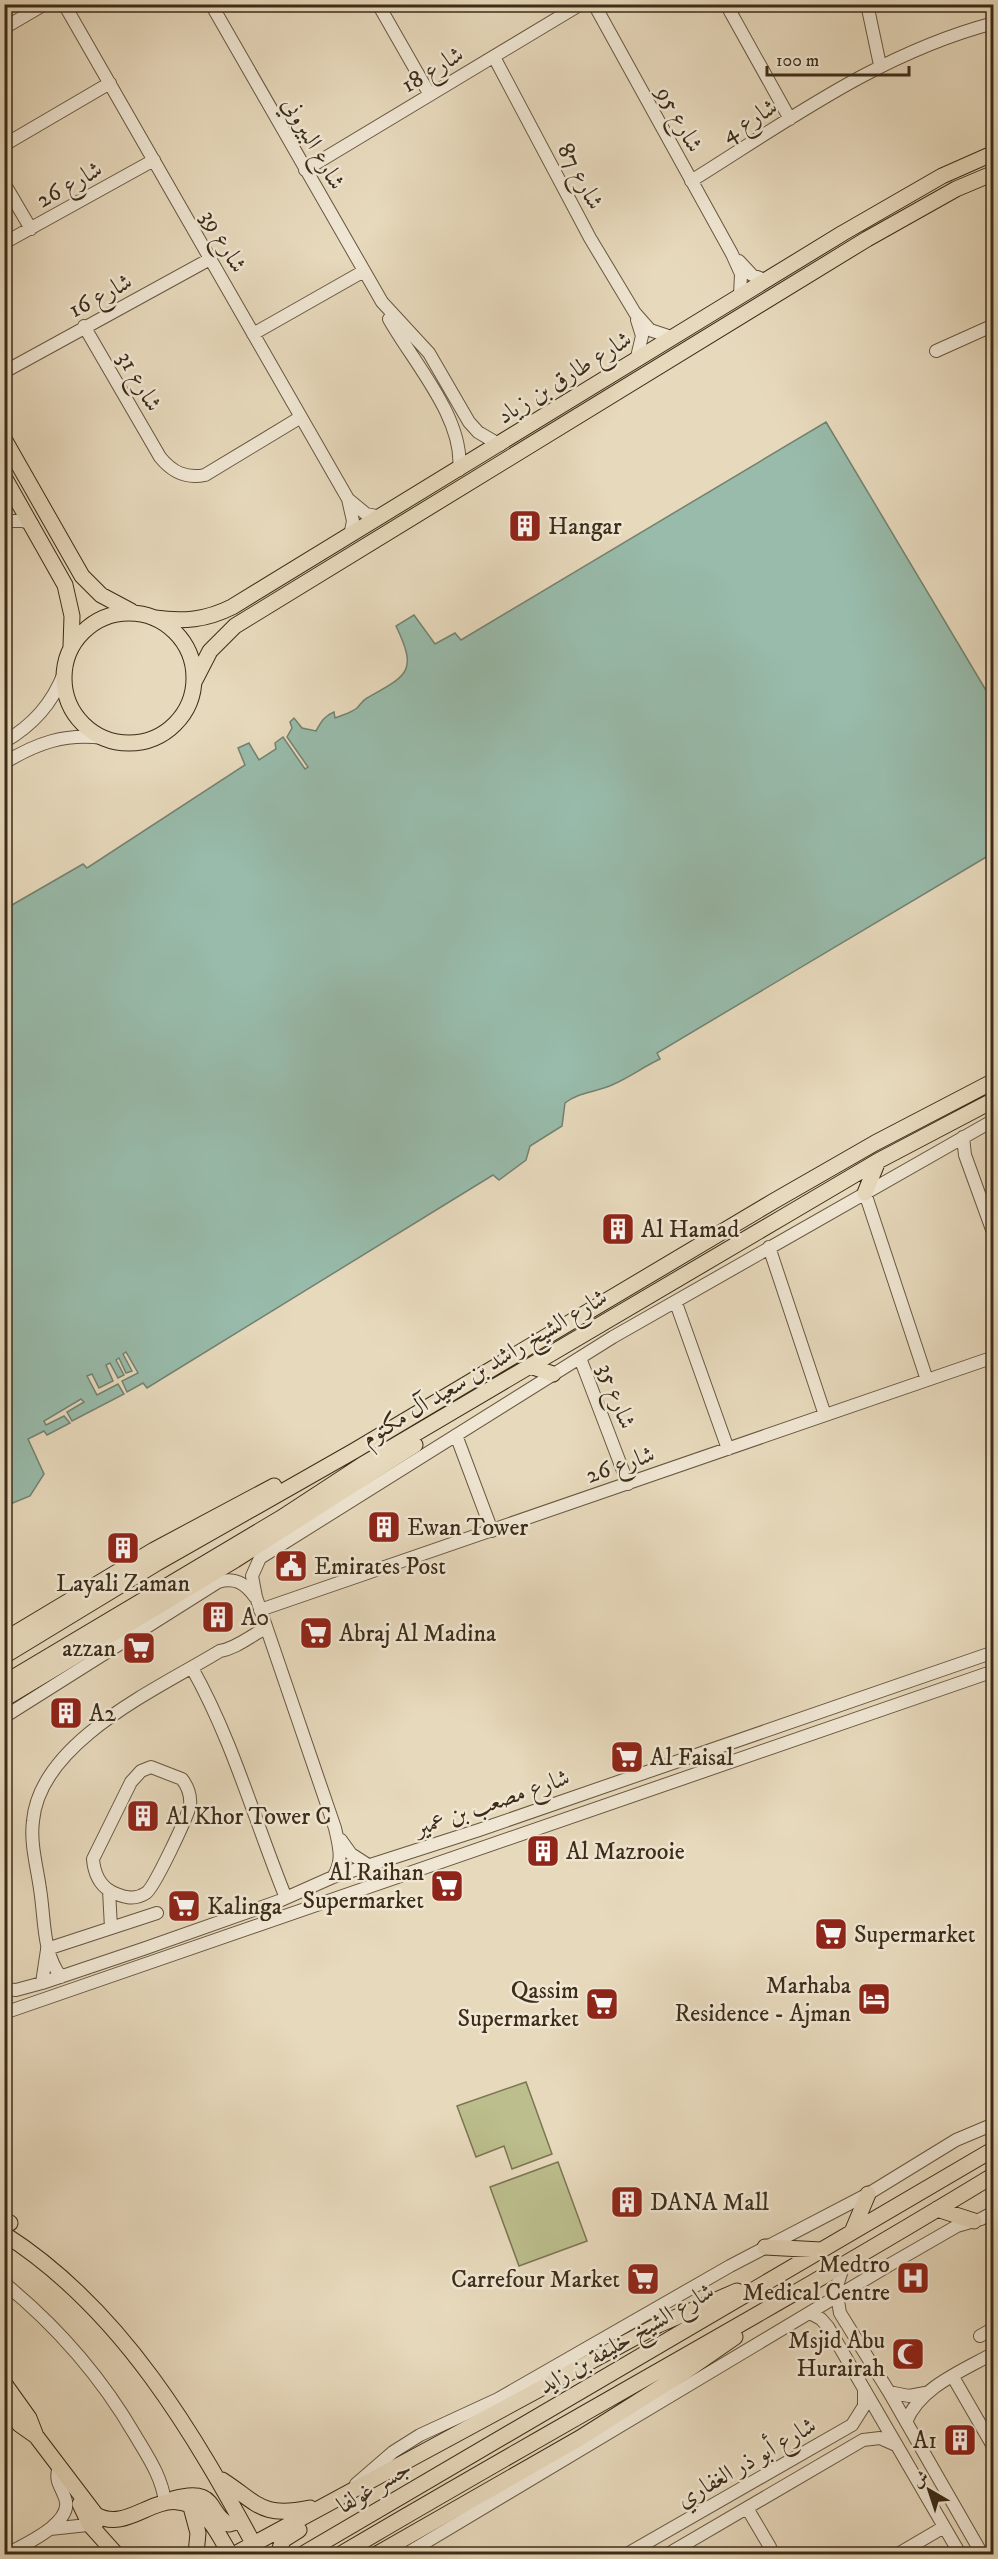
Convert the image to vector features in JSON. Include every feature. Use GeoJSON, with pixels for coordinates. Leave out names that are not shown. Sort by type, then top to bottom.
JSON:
{"type":"FeatureCollection","features":[{"type":"Feature","properties":{"kind":"main road","name":"شارع طارق بن زياد"},"geometry":{"type":"LineString","coordinates":[[154,618],[186,621],[218,614],[500,445],[765,280],[920,188],[993,153]]}},
{"type":"Feature","properties":{"kind":"main road","name":"شارع طارق بن زياد"},"geometry":{"type":"LineString","coordinates":[[194,682],[210,651],[235,626],[748,311],[932,202],[993,173]]}},
{"type":"Feature","properties":{"kind":"main road"},"geometry":{"type":"LineString","coordinates":[[740,296],[748,311]]}},
{"type":"Feature","properties":{"kind":"main road"},"geometry":{"type":"LineString","coordinates":[[4,439],[82,576],[101,595],[118,606],[154,618],[171,628],[184,643],[192,662],[194,682],[189,704],[168,730],[137,743],[125,743],[103,738],[81,723],[73,712],[64,686],[64,673],[71,647],[72,616],[65,585],[8,483]]}},
{"type":"Feature","properties":{"kind":"main road"},"geometry":{"type":"LineString","coordinates":[[71,647],[85,630],[104,618],[137,613]]}},
{"type":"Feature","properties":{"kind":"main road","name":"شارع الشيخ راشد بن سعيد آل مكتوم"},"geometry":{"type":"LineString","coordinates":[[4,1656],[157,1563],[354,1451],[835,1166],[993,1081]]}},
{"type":"Feature","properties":{"kind":"main road","name":"شارع الشيخ راشد بن سعيد آل مكتوم"},"geometry":{"type":"LineString","coordinates":[[4,1683],[280,1518],[362,1465],[878,1161],[993,1101]]}},
{"type":"Feature","properties":{"kind":"main road"},"geometry":{"type":"LineString","coordinates":[[865,1193],[878,1161]]}},
{"type":"Feature","properties":{"kind":"main road"},"geometry":{"type":"LineString","coordinates":[[530,1366],[553,1374]]}},
{"type":"Feature","properties":{"kind":"main road"},"geometry":{"type":"LineString","coordinates":[[4,1699],[236,1560],[411,1448],[429,1435],[443,1418]]}},
{"type":"Feature","properties":{"kind":"main road"},"geometry":{"type":"LineString","coordinates":[[401,1469],[411,1448]]}},
{"type":"Feature","properties":{"kind":"main road"},"geometry":{"type":"LineString","coordinates":[[4,1640],[144,1555],[206,1521],[314,1466],[354,1451]]}},
{"type":"Feature","properties":{"kind":"main road"},"geometry":{"type":"LineString","coordinates":[[100,1641],[117,1647]]}},
{"type":"Feature","properties":{"kind":"main road","name":"شارع الشيخ خليفة بن زايد"},"geometry":{"type":"LineString","coordinates":[[468,2457],[993,2149]]}},
{"type":"Feature","properties":{"kind":"main road","name":"شارع الشيخ خليفة بن زايد"},"geometry":{"type":"LineString","coordinates":[[477,2474],[772,2306],[993,2175]]}},
{"type":"Feature","properties":{"kind":"main road"},"geometry":{"type":"LineString","coordinates":[[852,2232],[868,2194]]}},
{"type":"Feature","properties":{"kind":"main road"},"geometry":{"type":"LineString","coordinates":[[937,2209],[974,2222]]}},
{"type":"Feature","properties":{"kind":"main road"},"geometry":{"type":"LineString","coordinates":[[6,2226],[106,2321],[159,2388],[214,2474],[239,2517],[255,2551]]}},
{"type":"Feature","properties":{"kind":"main road"},"geometry":{"type":"LineString","coordinates":[[765,2247],[821,2250]]}},
{"type":"Feature","properties":{"kind":"main road"},"geometry":{"type":"LineString","coordinates":[[235,2554],[255,2551],[335,2501],[684,2312],[737,2290],[765,2282]]}},
{"type":"Feature","properties":{"kind":"main road"},"geometry":{"type":"LineString","coordinates":[[377,2554],[580,2438],[707,2358],[772,2306]]}},
{"type":"Feature","properties":{"kind":"main road"},"geometry":{"type":"LineString","coordinates":[[4,2383],[29,2418],[36,2436],[96,2515],[115,2521],[128,2518],[152,2505],[182,2496],[197,2496],[211,2502],[226,2523],[233,2523],[239,2517]]}},
{"type":"Feature","properties":{"kind":"main road"},"geometry":{"type":"LineString","coordinates":[[508,2407],[519,2387]]}},
{"type":"Feature","properties":{"kind":"main road"},"geometry":{"type":"LineString","coordinates":[[4,2403],[20,2424],[36,2436]]}},
{"type":"Feature","properties":{"kind":"main road"},"geometry":{"type":"LineString","coordinates":[[580,2438],[600,2439]]}},
{"type":"Feature","properties":{"kind":"main road","name":"جسر غولفا"},"geometry":{"type":"LineString","coordinates":[[303,2554],[468,2457]]}},
{"type":"Feature","properties":{"kind":"main road"},"geometry":{"type":"LineString","coordinates":[[214,2474],[247,2500],[267,2510],[288,2512],[335,2501]]}},
{"type":"Feature","properties":{"kind":"main road","name":"جسر غولفا"},"geometry":{"type":"LineString","coordinates":[[341,2554],[477,2474]]}},
{"type":"Feature","properties":{"kind":"main road"},"geometry":{"type":"LineString","coordinates":[[73,2485],[90,2525],[116,2554]]}},
{"type":"Feature","properties":{"kind":"main road"},"geometry":{"type":"LineString","coordinates":[[278,2554],[283,2540],[321,2517],[335,2501]]}},
{"type":"Feature","properties":{"kind":"main road"},"geometry":{"type":"LineString","coordinates":[[165,2502],[191,2507],[212,2524],[230,2554]]}},
{"type":"Feature","properties":{"kind":"main road"},"geometry":{"type":"LineString","coordinates":[[191,2507],[198,2533],[196,2554]]}},
{"type":"Feature","properties":{"kind":"main road"},"geometry":{"type":"LineString","coordinates":[[447,2515],[466,2517]]}},
{"type":"Feature","properties":{"kind":"street"},"geometry":{"type":"LineString","coordinates":[[4,28],[45,4]]}},
{"type":"Feature","properties":{"kind":"street","name":"شارع 39"},"geometry":{"type":"LineString","coordinates":[[64,4],[348,499],[352,514],[350,536]]}},
{"type":"Feature","properties":{"kind":"street","name":"شارع البيروني"},"geometry":{"type":"LineString","coordinates":[[211,4],[382,302],[394,329],[454,428],[460,448],[459,470]]}},
{"type":"Feature","properties":{"kind":"street"},"geometry":{"type":"LineString","coordinates":[[378,4],[430,95]]}},
{"type":"Feature","properties":{"kind":"street","name":"شارع 18"},"geometry":{"type":"LineString","coordinates":[[305,170],[581,4]]}},
{"type":"Feature","properties":{"kind":"street","name":"شارع 95"},"geometry":{"type":"LineString","coordinates":[[594,4],[732,254],[741,274],[740,296]]}},
{"type":"Feature","properties":{"kind":"street"},"geometry":{"type":"LineString","coordinates":[[726,4],[790,119]]}},
{"type":"Feature","properties":{"kind":"street"},"geometry":{"type":"LineString","coordinates":[[867,4],[880,65]]}},
{"type":"Feature","properties":{"kind":"street","name":"شارع 4"},"geometry":{"type":"LineString","coordinates":[[691,181],[880,65],[929,43],[993,23]]}},
{"type":"Feature","properties":{"kind":"street","name":"شارع 87"},"geometry":{"type":"LineString","coordinates":[[494,57],[590,238],[634,314],[642,336],[638,357]]}},
{"type":"Feature","properties":{"kind":"street"},"geometry":{"type":"LineString","coordinates":[[4,145],[110,83]]}},
{"type":"Feature","properties":{"kind":"street","name":"شارع 26"},"geometry":{"type":"LineString","coordinates":[[4,243],[154,160]]}},
{"type":"Feature","properties":{"kind":"street"},"geometry":{"type":"LineString","coordinates":[[4,183],[30,230]]}},
{"type":"Feature","properties":{"kind":"street","name":"شارع 95"},"geometry":{"type":"LineString","coordinates":[[732,254],[748,272],[765,280]]}},
{"type":"Feature","properties":{"kind":"street","name":"شارع 16"},"geometry":{"type":"LineString","coordinates":[[6,370],[210,259]]}},
{"type":"Feature","properties":{"kind":"street"},"geometry":{"type":"LineString","coordinates":[[253,334],[364,272]]}},
{"type":"Feature","properties":{"kind":"street","name":"شارع البيروني"},"geometry":{"type":"LineString","coordinates":[[382,302],[429,353],[469,422],[483,436],[500,445]]}},
{"type":"Feature","properties":{"kind":"street","name":"شارع 87"},"geometry":{"type":"LineString","coordinates":[[634,314],[650,330],[671,337]]}},
{"type":"Feature","properties":{"kind":"street"},"geometry":{"type":"LineString","coordinates":[[936,351],[993,325]]}},
{"type":"Feature","properties":{"kind":"street","name":"شارع 31"},"geometry":{"type":"LineString","coordinates":[[84,326],[160,457],[171,469],[184,475],[198,476],[212,472],[301,417]]}},
{"type":"Feature","properties":{"kind":"street"},"geometry":{"type":"LineString","coordinates":[[4,506],[8,483]]}},
{"type":"Feature","properties":{"kind":"street","name":"شارع 39"},"geometry":{"type":"LineString","coordinates":[[348,499],[366,514],[381,517]]}},
{"type":"Feature","properties":{"kind":"street"},"geometry":{"type":"LineString","coordinates":[[4,521],[23,521],[32,524]]}},
{"type":"Feature","properties":{"kind":"street"},"geometry":{"type":"LineString","coordinates":[[4,742],[39,716],[58,688],[64,673]]}},
{"type":"Feature","properties":{"kind":"street"},"geometry":{"type":"LineString","coordinates":[[4,763],[36,745],[53,739],[70,736],[103,738]]}},
{"type":"Feature","properties":{"kind":"street"},"geometry":{"type":"LineString","coordinates":[[368,1865],[346,1849],[335,1828],[256,1598],[252,1576],[260,1558],[553,1374],[769,1247],[993,1120]]}},
{"type":"Feature","properties":{"kind":"street"},"geometry":{"type":"LineString","coordinates":[[963,1137],[965,1155],[993,1235]]}},
{"type":"Feature","properties":{"kind":"street"},"geometry":{"type":"LineString","coordinates":[[865,1193],[927,1380]]}},
{"type":"Feature","properties":{"kind":"street"},"geometry":{"type":"LineString","coordinates":[[769,1247],[825,1416]]}},
{"type":"Feature","properties":{"kind":"street"},"geometry":{"type":"LineString","coordinates":[[676,1303],[728,1449]]}},
{"type":"Feature","properties":{"kind":"street","name":"شارع 26"},"geometry":{"type":"LineString","coordinates":[[260,1611],[993,1357]]}},
{"type":"Feature","properties":{"kind":"street","name":"شارع 35"},"geometry":{"type":"LineString","coordinates":[[580,1358],[628,1484]]}},
{"type":"Feature","properties":{"kind":"street"},"geometry":{"type":"LineString","coordinates":[[456,1435],[492,1531]]}},
{"type":"Feature","properties":{"kind":"street"},"geometry":{"type":"LineString","coordinates":[[4,1717],[218,1582],[230,1580],[240,1582],[249,1588],[256,1598]]}},
{"type":"Feature","properties":{"kind":"street"},"geometry":{"type":"LineString","coordinates":[[42,1983],[47,1949],[32,1834],[35,1807],[45,1782],[69,1751],[92,1731],[220,1652],[232,1640],[249,1636],[266,1628]]}},
{"type":"Feature","properties":{"kind":"street","name":"شارع مصعب بن عمير"},"geometry":{"type":"LineString","coordinates":[[4,1989],[23,1989],[62,1977],[283,1900],[333,1877],[479,1830],[993,1652]]}},
{"type":"Feature","properties":{"kind":"street"},"geometry":{"type":"LineString","coordinates":[[192,1668],[224,1730],[283,1900]]}},
{"type":"Feature","properties":{"kind":"street","name":"شارع مصعب بن عمير"},"geometry":{"type":"LineString","coordinates":[[4,2013],[59,1999],[993,1671]]}},
{"type":"Feature","properties":{"kind":"street"},"geometry":{"type":"LineString","coordinates":[[109,1890],[130,1898],[144,1894],[152,1887],[189,1809],[188,1790],[177,1775],[151,1767],[141,1771],[131,1782],[93,1859],[97,1877],[109,1890],[111,1928]]}},
{"type":"Feature","properties":{"kind":"street"},"geometry":{"type":"LineString","coordinates":[[333,1877],[338,1869],[340,1858],[335,1828]]}},
{"type":"Feature","properties":{"kind":"street"},"geometry":{"type":"LineString","coordinates":[[47,1949],[157,1913]]}},
{"type":"Feature","properties":{"kind":"street"},"geometry":{"type":"LineString","coordinates":[[47,1949],[62,1977]]}},
{"type":"Feature","properties":{"kind":"street"},"geometry":{"type":"LineString","coordinates":[[4,1996],[13,1995],[23,1989]]}},
{"type":"Feature","properties":{"kind":"street"},"geometry":{"type":"LineString","coordinates":[[335,2501],[406,2443],[519,2387],[765,2247],[868,2194],[956,2140],[993,2124]]}},
{"type":"Feature","properties":{"kind":"street"},"geometry":{"type":"LineString","coordinates":[[406,2554],[952,2229],[974,2222],[993,2212]]}},
{"type":"Feature","properties":{"kind":"street"},"geometry":{"type":"LineString","coordinates":[[844,2264],[836,2289],[840,2313],[889,2392],[982,2554]]}},
{"type":"Feature","properties":{"kind":"street"},"geometry":{"type":"LineString","coordinates":[[4,2283],[59,2331],[105,2387],[156,2470],[165,2502]]}},
{"type":"Feature","properties":{"kind":"street"},"geometry":{"type":"LineString","coordinates":[[810,2313],[825,2323],[960,2554]]}},
{"type":"Feature","properties":{"kind":"street"},"geometry":{"type":"LineString","coordinates":[[980,2336],[993,2328]]}},
{"type":"Feature","properties":{"kind":"street"},"geometry":{"type":"LineString","coordinates":[[849,2363],[853,2352],[865,2354]]}},
{"type":"Feature","properties":{"kind":"street"},"geometry":{"type":"LineString","coordinates":[[906,2422],[917,2402],[929,2391],[993,2353]]}},
{"type":"Feature","properties":{"kind":"street"},"geometry":{"type":"LineString","coordinates":[[953,2377],[993,2448]]}},
{"type":"Feature","properties":{"kind":"street","name":"شارع أبو ذر الغفاري"},"geometry":{"type":"LineString","coordinates":[[627,2554],[852,2425],[862,2413],[864,2390]]}},
{"type":"Feature","properties":{"kind":"street"},"geometry":{"type":"LineString","coordinates":[[889,2392],[909,2396],[929,2391]]}},
{"type":"Feature","properties":{"kind":"street"},"geometry":{"type":"LineString","coordinates":[[836,2434],[843,2440],[845,2450]]}},
{"type":"Feature","properties":{"kind":"street","name":"شارع أبو ذر الغفاري"},"geometry":{"type":"LineString","coordinates":[[668,2554],[845,2450],[871,2438],[896,2445]]}},
{"type":"Feature","properties":{"kind":"street"},"geometry":{"type":"LineString","coordinates":[[7,2554],[50,2529],[60,2520],[66,2509],[65,2498],[57,2480],[59,2467]]}},
{"type":"Feature","properties":{"kind":"street"},"geometry":{"type":"LineString","coordinates":[[747,2508],[770,2547],[771,2554]]}},
{"type":"Feature","properties":{"kind":"street"},"geometry":{"type":"LineString","coordinates":[[50,2529],[115,2521]]}},
{"type":"Feature","properties":{"kind":"street"},"geometry":{"type":"LineString","coordinates":[[898,2554],[944,2527]]}},
{"type":"Feature","properties":{"kind":"green space"},"geometry":{"type":"Polygon","coordinates":[[[526,2082],[552,2154],[512,2169],[504,2146],[476,2157],[457,2106],[526,2082]]]}},
{"type":"Feature","properties":{"kind":"green space"},"geometry":{"type":"Polygon","coordinates":[[[558,2162],[587,2241],[519,2266],[490,2187],[558,2162]]]}},
{"type":"Feature","properties":{"kind":"shaded area"},"geometry":{"type":"Polygon","coordinates":[[[826,422],[993,702],[993,853],[657,1053],[660,1059],[614,1084],[570,1099],[565,1103],[562,1126],[530,1146],[526,1160],[499,1180],[493,1175],[147,1388],[143,1383],[127,1392],[122,1381],[138,1373],[126,1352],[123,1354],[132,1371],[126,1373],[119,1358],[116,1360],[124,1375],[118,1378],[110,1363],[106,1365],[113,1381],[99,1388],[92,1374],[87,1376],[97,1395],[118,1384],[124,1394],[72,1421],[67,1412],[84,1402],[81,1399],[44,1421],[46,1425],[64,1416],[70,1423],[47,1435],[44,1431],[28,1439],[44,1474],[30,1496],[8,1505],[5,1503],[5,909],[83,864],[87,868],[245,765],[238,748],[249,743],[259,760],[276,749],[275,743],[283,737],[305,769],[308,767],[287,737],[292,728],[290,722],[294,718],[302,728],[316,731],[328,715],[334,712],[335,718],[352,711],[365,699],[392,684],[405,671],[407,663],[407,653],[396,626],[414,615],[435,644],[455,633],[461,640],[826,422]]]}},
{"type":"Feature","properties":{"kind":"place","name":"Hangar"},"geometry":{"type":"Point","coordinates":[525,526]}},
{"type":"Feature","properties":{"kind":"place","name":"Al Hamad"},"geometry":{"type":"Point","coordinates":[618,1229]}},
{"type":"Feature","properties":{"kind":"place","name":"Ewan Tower"},"geometry":{"type":"Point","coordinates":[384,1527]}},
{"type":"Feature","properties":{"kind":"place","name":"Layali Zaman"},"geometry":{"type":"Point","coordinates":[123,1548]}},
{"type":"Feature","properties":{"kind":"place","name":"Emirates Post"},"geometry":{"type":"Point","coordinates":[291,1566]}},
{"type":"Feature","properties":{"kind":"place","name":"A0"},"geometry":{"type":"Point","coordinates":[218,1617]}},
{"type":"Feature","properties":{"kind":"place","name":"Abraj Al Madina"},"geometry":{"type":"Point","coordinates":[316,1633]}},
{"type":"Feature","properties":{"kind":"place","name":"azzan"},"geometry":{"type":"Point","coordinates":[139,1648]}},
{"type":"Feature","properties":{"kind":"place","name":"A2"},"geometry":{"type":"Point","coordinates":[66,1713]}},
{"type":"Feature","properties":{"kind":"place","name":"Al Faisal"},"geometry":{"type":"Point","coordinates":[627,1757]}},
{"type":"Feature","properties":{"kind":"place","name":"Al Khor Tower C"},"geometry":{"type":"Point","coordinates":[143,1816]}},
{"type":"Feature","properties":{"kind":"place","name":"Al Mazrooie"},"geometry":{"type":"Point","coordinates":[543,1851]}},
{"type":"Feature","properties":{"kind":"place","name":"Al Raihan Supermarket"},"geometry":{"type":"Point","coordinates":[447,1886]}},
{"type":"Feature","properties":{"kind":"place","name":"Kalinga"},"geometry":{"type":"Point","coordinates":[184,1906]}},
{"type":"Feature","properties":{"kind":"place","name":"Supermarket"},"geometry":{"type":"Point","coordinates":[831,1934]}},
{"type":"Feature","properties":{"kind":"place","name":"Marhaba Residence - Ajman"},"geometry":{"type":"Point","coordinates":[874,1999]}},
{"type":"Feature","properties":{"kind":"place","name":"Qassim Supermarket"},"geometry":{"type":"Point","coordinates":[602,2004]}},
{"type":"Feature","properties":{"kind":"place","name":"DANA Mall"},"geometry":{"type":"Point","coordinates":[627,2202]}},
{"type":"Feature","properties":{"kind":"place","name":"Medtro Medical Centre"},"geometry":{"type":"Point","coordinates":[913,2278]}},
{"type":"Feature","properties":{"kind":"place","name":"Carrefour Market"},"geometry":{"type":"Point","coordinates":[643,2279]}},
{"type":"Feature","properties":{"kind":"place","name":"Msjid Abu Hurairah"},"geometry":{"type":"Point","coordinates":[908,2354]}},
{"type":"Feature","properties":{"kind":"place","name":"A1"},"geometry":{"type":"Point","coordinates":[960,2440]}}]}
